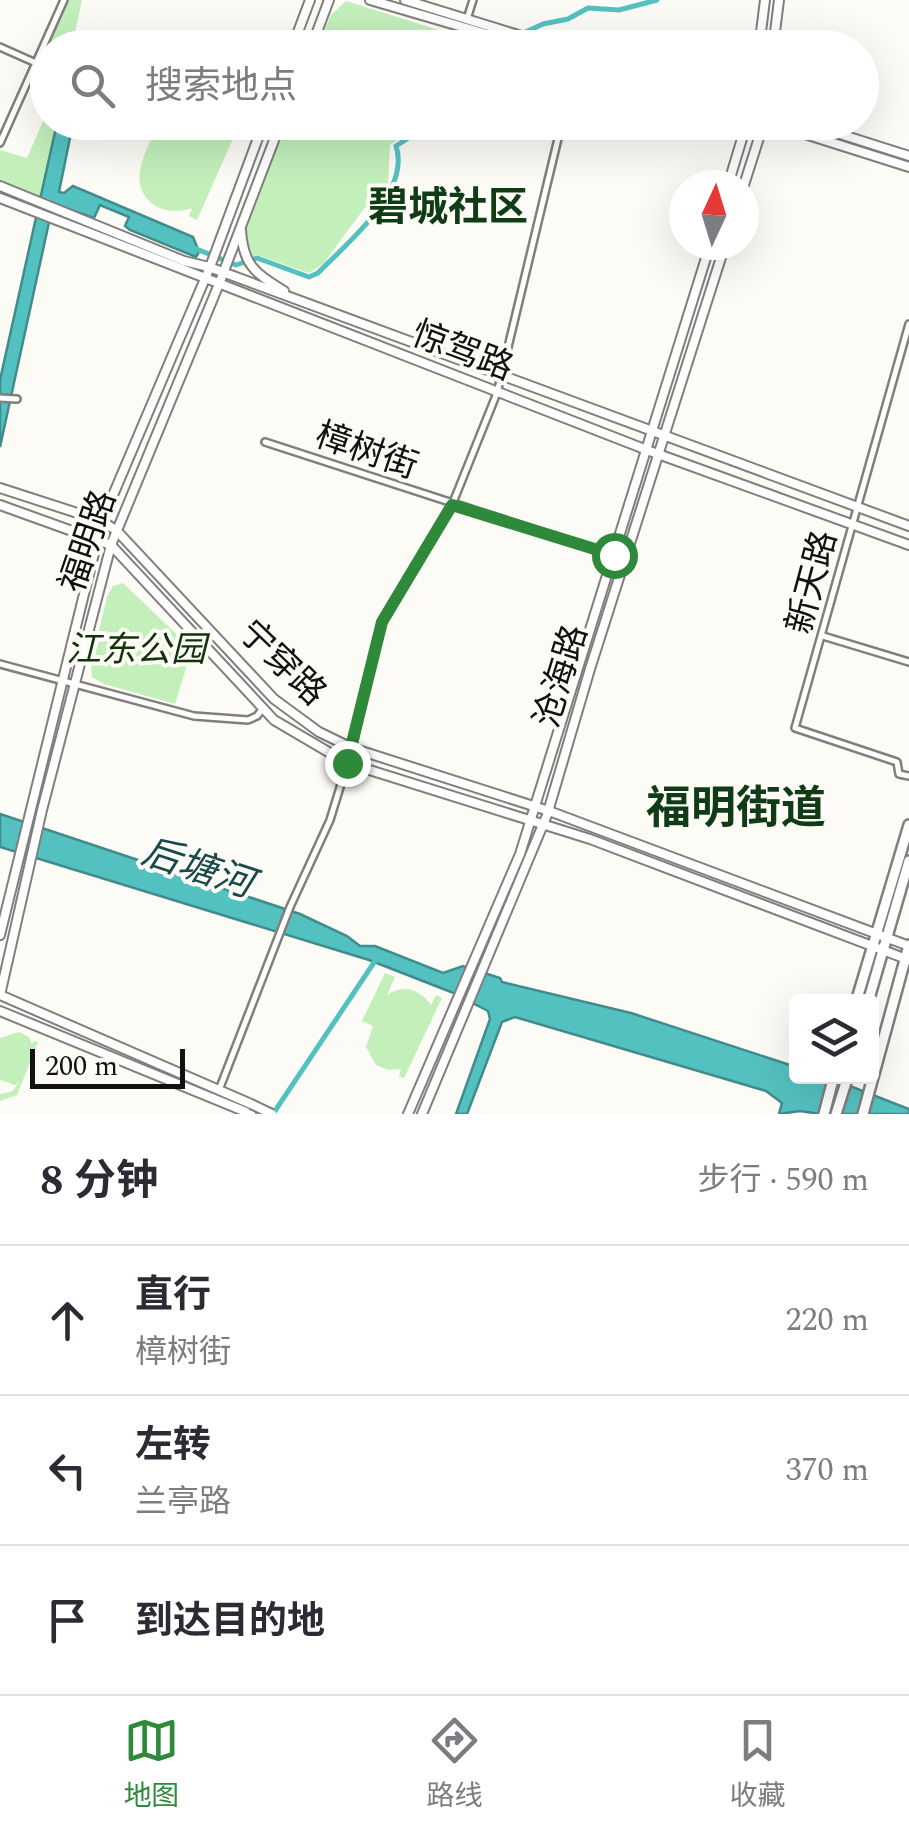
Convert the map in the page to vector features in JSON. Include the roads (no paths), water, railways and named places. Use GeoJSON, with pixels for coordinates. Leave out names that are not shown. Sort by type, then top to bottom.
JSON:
{"type":"FeatureCollection","features":[{"type":"Feature","properties":{"kind":"highway"},"geometry":{"type":"LineString","coordinates":[[881,936],[909,824]]}},
{"type":"Feature","properties":{"kind":"highway"},"geometry":{"type":"LineString","coordinates":[[859,994],[909,861]]}},
{"type":"Feature","properties":{"kind":"highway"},"geometry":{"type":"LineString","coordinates":[[879,1057],[909,946]]}},
{"type":"Feature","properties":{"kind":"highway"},"geometry":{"type":"LineString","coordinates":[[869,994],[877,948]]}},
{"type":"Feature","properties":{"kind":"highway"},"geometry":{"type":"LineString","coordinates":[[828,1113],[833,1084]]}},
{"type":"Feature","properties":{"kind":"highway"},"geometry":{"type":"LineString","coordinates":[[828,1113],[844,1084]]}},
{"type":"Feature","properties":{"kind":"highway"},"geometry":{"type":"LineString","coordinates":[[863,1114],[871,1084]]}},
{"type":"Feature","properties":{"kind":"main road"},"geometry":{"type":"LineString","coordinates":[[299,30],[310,0]]}},
{"type":"Feature","properties":{"kind":"main road"},"geometry":{"type":"LineString","coordinates":[[317,30],[329,0]]}},
{"type":"Feature","properties":{"kind":"main road"},"geometry":{"type":"LineString","coordinates":[[370,0],[484,30]]}},
{"type":"Feature","properties":{"kind":"main road"},"geometry":{"type":"LineString","coordinates":[[405,0],[494,30]]}},
{"type":"Feature","properties":{"kind":"main road"},"geometry":{"type":"LineString","coordinates":[[762,30],[765,0]]}},
{"type":"Feature","properties":{"kind":"main road"},"geometry":{"type":"LineString","coordinates":[[776,30],[779,0]]}},
{"type":"Feature","properties":{"kind":"main road","name":"福明路"},"geometry":{"type":"LineString","coordinates":[[0,995],[102,522],[209,267],[257,140]]}},
{"type":"Feature","properties":{"kind":"main road","name":"福明路"},"geometry":{"type":"LineString","coordinates":[[0,934],[31,807],[111,545],[274,140]]}},
{"type":"Feature","properties":{"kind":"main road"},"geometry":{"type":"LineString","coordinates":[[733,170],[742,140]]}},
{"type":"Feature","properties":{"kind":"main road"},"geometry":{"type":"LineString","coordinates":[[749,170],[760,140]]}},
{"type":"Feature","properties":{"kind":"main road"},"geometry":{"type":"LineString","coordinates":[[823,140],[909,167]]}},
{"type":"Feature","properties":{"kind":"main road"},"geometry":{"type":"LineString","coordinates":[[859,140],[909,156]]}},
{"type":"Feature","properties":{"kind":"main road","name":"惊驾路"},"geometry":{"type":"LineString","coordinates":[[0,186],[184,261],[223,272],[909,526]]}},
{"type":"Feature","properties":{"kind":"main road","name":"惊驾路"},"geometry":{"type":"LineString","coordinates":[[0,198],[497,393],[909,545]]}},
{"type":"Feature","properties":{"kind":"main road"},"geometry":{"type":"LineString","coordinates":[[241,226],[244,258],[260,276],[301,301]]}},
{"type":"Feature","properties":{"kind":"main road","name":"沧海路"},"geometry":{"type":"LineString","coordinates":[[408,1114],[520,854],[705,260]]}},
{"type":"Feature","properties":{"kind":"main road","name":"沧海路"},"geometry":{"type":"LineString","coordinates":[[422,1114],[549,811],[624,559],[720,260]]}},
{"type":"Feature","properties":{"kind":"main road","name":"宁穿路"},"geometry":{"type":"LineString","coordinates":[[0,488],[102,522],[116,531],[274,699],[318,732],[352,748],[549,811],[909,946]]}},
{"type":"Feature","properties":{"kind":"main road"},"geometry":{"type":"LineString","coordinates":[[0,505],[111,545]]}},
{"type":"Feature","properties":{"kind":"main road","name":"宁穿路"},"geometry":{"type":"LineString","coordinates":[[111,545],[263,708],[295,734],[347,763],[590,839],[877,948]]}},
{"type":"Feature","properties":{"kind":"main road"},"geometry":{"type":"LineString","coordinates":[[877,948],[907,959]]}},
{"type":"Feature","properties":{"kind":"main road"},"geometry":{"type":"LineString","coordinates":[[0,995],[250,1110],[272,1114]]}},
{"type":"Feature","properties":{"kind":"main road"},"geometry":{"type":"LineString","coordinates":[[0,1012],[218,1093]]}},
{"type":"Feature","properties":{"kind":"street"},"geometry":{"type":"LineString","coordinates":[[51,30],[64,0]]}},
{"type":"Feature","properties":{"kind":"street"},"geometry":{"type":"LineString","coordinates":[[467,18],[472,0]]}},
{"type":"Feature","properties":{"kind":"street"},"geometry":{"type":"LineString","coordinates":[[0,46],[30,60]]}},
{"type":"Feature","properties":{"kind":"street"},"geometry":{"type":"LineString","coordinates":[[0,142],[30,76]]}},
{"type":"Feature","properties":{"kind":"street"},"geometry":{"type":"LineString","coordinates":[[218,1093],[288,914],[330,820],[382,622],[452,505],[497,393],[558,140]]}},
{"type":"Feature","properties":{"kind":"street","name":"新天路"},"geometry":{"type":"LineString","coordinates":[[909,324],[795,728],[897,762],[899,774],[909,776]]}},
{"type":"Feature","properties":{"kind":"street"},"geometry":{"type":"LineString","coordinates":[[0,398],[17,399]]}},
{"type":"Feature","properties":{"kind":"street","name":"樟树街"},"geometry":{"type":"LineString","coordinates":[[266,442],[624,559]]}},
{"type":"Feature","properties":{"kind":"street"},"geometry":{"type":"LineString","coordinates":[[823,636],[909,662]]}},
{"type":"Feature","properties":{"kind":"street","name":"宁穿路"},"geometry":{"type":"LineString","coordinates":[[0,664],[216,719],[248,720],[263,708]]}},
{"type":"Feature","properties":{"kind":"water"},"geometry":{"type":"Polygon","coordinates":[[[53,140],[70,140],[59,192],[73,186],[193,237],[199,252],[196,257],[130,230],[125,226],[129,217],[100,205],[94,218],[53,204],[0,447],[0,380],[53,140]]]}},
{"type":"Feature","properties":{"kind":"water"},"geometry":{"type":"Polygon","coordinates":[[[0,814],[300,914],[360,946],[375,946],[443,973],[463,966],[502,982],[631,1013],[789,1065],[789,1084],[845,1084],[909,1109],[909,1114],[779,1114],[782,1103],[766,1091],[515,1017],[502,1022],[467,1114],[456,1114],[490,1019],[488,1011],[369,960],[0,847],[0,814]]]}},
{"type":"Feature","properties":{"kind":"waterway"},"geometry":{"type":"LineString","coordinates":[[530,30],[568,19],[588,8],[619,10],[657,0]]}},
{"type":"Feature","properties":{"kind":"waterway"},"geometry":{"type":"LineString","coordinates":[[194,248],[236,265],[257,258],[309,277],[318,273],[374,216],[386,198],[398,163],[396,146],[405,140]]}},
{"type":"Feature","properties":{"kind":"waterway"},"geometry":{"type":"LineString","coordinates":[[273,1114],[375,961]]}},
{"type":"Feature","properties":{"kind":"district","name":"碧城社区"},"geometry":{"type":"Point","coordinates":[448,206]}},
{"type":"Feature","properties":{"kind":"district","name":"福明街道"},"geometry":{"type":"Point","coordinates":[736,807]}},
{"type":"Feature","properties":{"kind":"park label","name":"江东公园"},"geometry":{"type":"Point","coordinates":[136,649]}},
{"type":"Feature","properties":{"kind":"water label","name":"后塘河"},"geometry":{"type":"Point","coordinates":[198,867]}}]}
